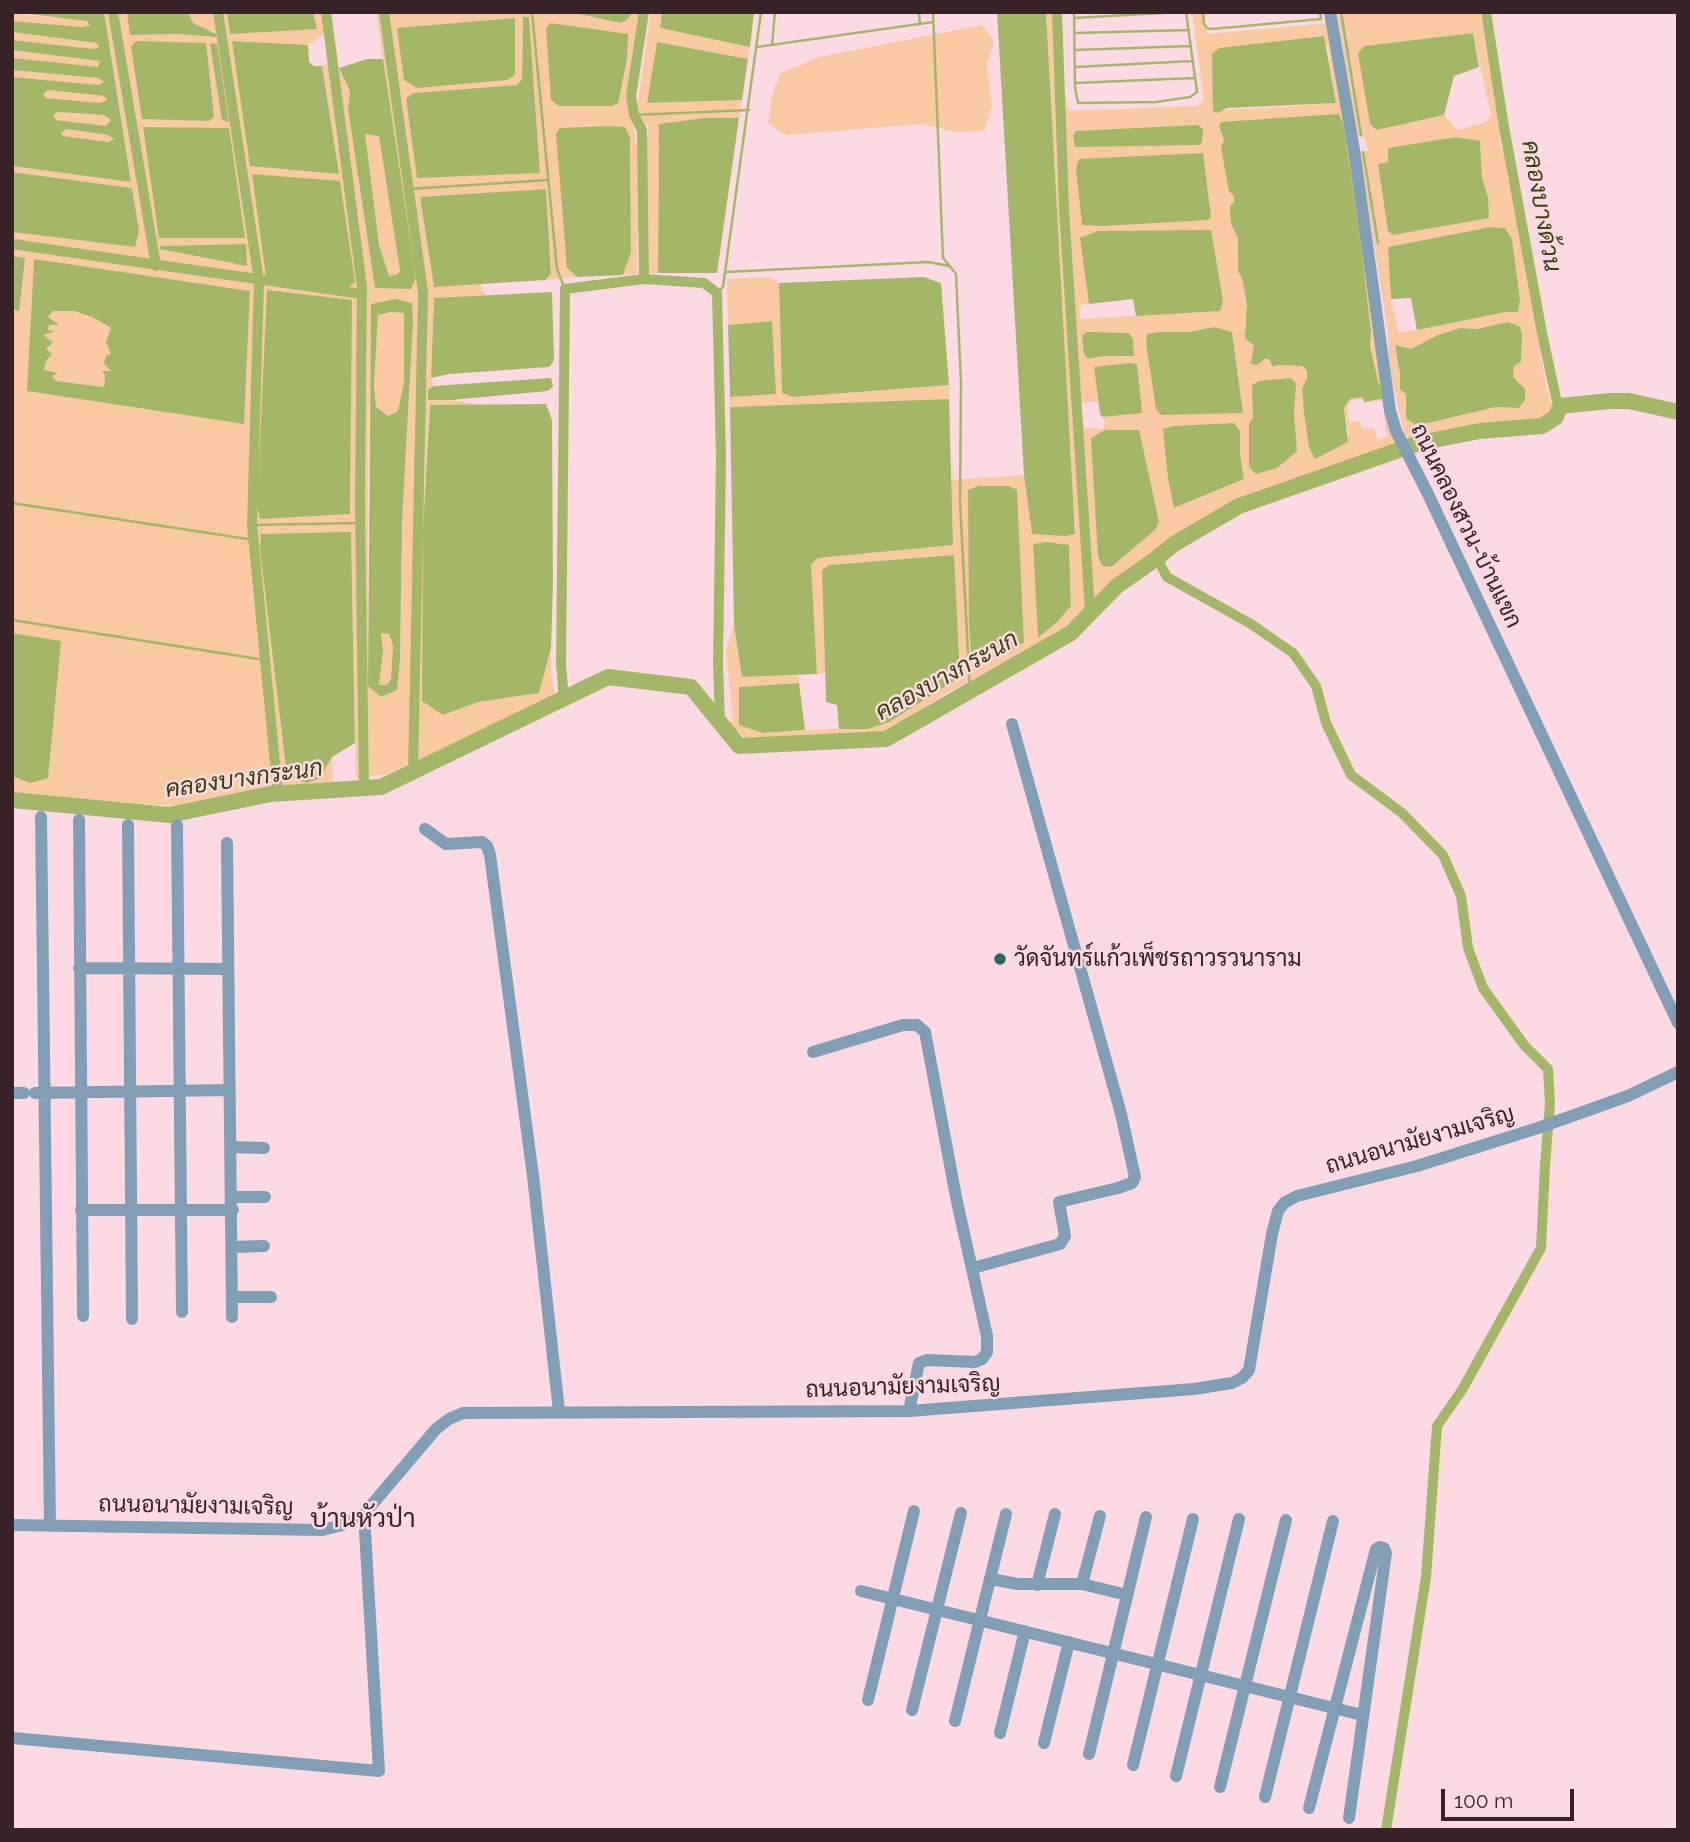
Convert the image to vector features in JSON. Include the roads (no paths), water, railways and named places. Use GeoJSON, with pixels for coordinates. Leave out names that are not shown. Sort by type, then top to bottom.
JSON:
{"type":"FeatureCollection","features":[{"type":"Feature","properties":{"kind":"street","name":"ถนนคลองสวน-บ้านแขก"},"geometry":{"type":"LineString","coordinates":[[1330,12],[1354,150],[1390,411],[1396,431],[1678,1023]]}},
{"type":"Feature","properties":{"kind":"street"},"geometry":{"type":"LineString","coordinates":[[974,1268],[1060,1244],[1065,1236],[1059,1202],[1118,1188],[1132,1183],[1135,1177],[1121,1114],[1012,724]]}},
{"type":"Feature","properties":{"kind":"street"},"geometry":{"type":"LineString","coordinates":[[41,817],[29,1093],[50,1525]]}},
{"type":"Feature","properties":{"kind":"street"},"geometry":{"type":"LineString","coordinates":[[79,820],[79,1092],[83,1316]]}},
{"type":"Feature","properties":{"kind":"street"},"geometry":{"type":"LineString","coordinates":[[128,825],[132,1319]]}},
{"type":"Feature","properties":{"kind":"street"},"geometry":{"type":"LineString","coordinates":[[177,825],[182,1311]]}},
{"type":"Feature","properties":{"kind":"street"},"geometry":{"type":"LineString","coordinates":[[425,829],[446,844],[482,842],[488,846],[533,1176],[559,1411]]}},
{"type":"Feature","properties":{"kind":"street"},"geometry":{"type":"LineString","coordinates":[[227,843],[232,1317]]}},
{"type":"Feature","properties":{"kind":"street"},"geometry":{"type":"LineString","coordinates":[[79,968],[228,969]]}},
{"type":"Feature","properties":{"kind":"street"},"geometry":{"type":"LineString","coordinates":[[813,1052],[903,1025],[917,1025],[925,1032],[957,1202],[974,1268],[987,1336],[987,1352],[982,1359],[975,1362],[927,1360],[919,1363],[909,1411]]}},
{"type":"Feature","properties":{"kind":"street","name":"ถนนอนามัยงามเจริญ"},"geometry":{"type":"LineString","coordinates":[[12,1525],[323,1530],[342,1525],[364,1514],[436,1429],[463,1413],[909,1411],[1194,1389],[1232,1383],[1242,1378],[1249,1370],[1272,1234],[1278,1211],[1284,1203],[1297,1196],[1417,1166],[1538,1128],[1628,1096],[1678,1072]]}},
{"type":"Feature","properties":{"kind":"street"},"geometry":{"type":"LineString","coordinates":[[29,1093],[229,1090]]}},
{"type":"Feature","properties":{"kind":"street"},"geometry":{"type":"LineString","coordinates":[[232,1147],[264,1148]]}},
{"type":"Feature","properties":{"kind":"street"},"geometry":{"type":"LineString","coordinates":[[81,1210],[182,1209],[232,1204],[265,1197]]}},
{"type":"Feature","properties":{"kind":"street"},"geometry":{"type":"LineString","coordinates":[[233,1247],[264,1246]]}},
{"type":"Feature","properties":{"kind":"street"},"geometry":{"type":"LineString","coordinates":[[233,1297],[271,1297]]}},
{"type":"Feature","properties":{"kind":"street"},"geometry":{"type":"LineString","coordinates":[[868,1700],[914,1511]]}},
{"type":"Feature","properties":{"kind":"street"},"geometry":{"type":"LineString","coordinates":[[912,1710],[961,1513]]}},
{"type":"Feature","properties":{"kind":"street"},"geometry":{"type":"LineString","coordinates":[[12,1738],[380,1771],[364,1514]]}},
{"type":"Feature","properties":{"kind":"street"},"geometry":{"type":"LineString","coordinates":[[955,1721],[1006,1514]]}},
{"type":"Feature","properties":{"kind":"street"},"geometry":{"type":"LineString","coordinates":[[1037,1585],[1055,1514]]}},
{"type":"Feature","properties":{"kind":"street"},"geometry":{"type":"LineString","coordinates":[[1082,1584],[1100,1516]]}},
{"type":"Feature","properties":{"kind":"street"},"geometry":{"type":"LineString","coordinates":[[1089,1754],[1146,1517]]}},
{"type":"Feature","properties":{"kind":"street"},"geometry":{"type":"LineString","coordinates":[[1133,1765],[1193,1519]]}},
{"type":"Feature","properties":{"kind":"street"},"geometry":{"type":"LineString","coordinates":[[1176,1776],[1239,1519]]}},
{"type":"Feature","properties":{"kind":"street"},"geometry":{"type":"LineString","coordinates":[[1220,1787],[1286,1520]]}},
{"type":"Feature","properties":{"kind":"street"},"geometry":{"type":"LineString","coordinates":[[1265,1797],[1333,1521]]}},
{"type":"Feature","properties":{"kind":"street"},"geometry":{"type":"LineString","coordinates":[[1309,1808],[1376,1549],[1380,1547],[1384,1548],[1386,1553],[1349,1818]]}},
{"type":"Feature","properties":{"kind":"street"},"geometry":{"type":"LineString","coordinates":[[991,1579],[1018,1584],[1082,1584],[1127,1595]]}},
{"type":"Feature","properties":{"kind":"street"},"geometry":{"type":"LineString","coordinates":[[861,1591],[1362,1715]]}},
{"type":"Feature","properties":{"kind":"street"},"geometry":{"type":"LineString","coordinates":[[1000,1733],[1026,1632]]}},
{"type":"Feature","properties":{"kind":"street"},"geometry":{"type":"LineString","coordinates":[[1044,1743],[1069,1642]]}},
{"type":"Feature","properties":{"kind":"water"},"geometry":{"type":"Polygon","coordinates":[[[12,12],[104,12],[131,182],[12,166],[12,77],[99,85],[104,82],[98,78],[12,70],[12,58],[98,67],[100,61],[12,50],[12,40],[93,49],[99,47],[97,43],[12,32],[12,21],[83,27],[90,25],[87,21],[12,12]],[[48,90],[43,94],[46,98],[100,103],[107,100],[104,96],[48,90]],[[58,112],[53,115],[56,120],[106,126],[111,120],[104,115],[58,112]],[[66,129],[61,133],[63,136],[109,142],[114,139],[108,135],[66,129]]]}},
{"type":"Feature","properties":{"kind":"water"},"geometry":{"type":"Polygon","coordinates":[[[127,12],[188,12],[193,23],[216,34],[216,37],[179,34],[130,35],[127,12]]]}},
{"type":"Feature","properties":{"kind":"water"},"geometry":{"type":"Polygon","coordinates":[[[227,12],[313,12],[317,29],[230,34],[227,12]]]}},
{"type":"Feature","properties":{"kind":"water"},"geometry":{"type":"Polygon","coordinates":[[[570,12],[633,12],[627,20],[620,23],[570,12]]]}},
{"type":"Feature","properties":{"kind":"water"},"geometry":{"type":"Polygon","coordinates":[[[662,12],[754,12],[750,47],[660,28],[662,12]]]}},
{"type":"Feature","properties":{"kind":"water"},"geometry":{"type":"Polygon","coordinates":[[[997,12],[1046,12],[1075,534],[1066,536],[1032,534],[1024,475],[997,12]]]}},
{"type":"Feature","properties":{"kind":"water"},"geometry":{"type":"Polygon","coordinates":[[[523,17],[529,17],[540,173],[417,178],[406,98],[414,93],[517,85],[522,79],[523,17]]]}},
{"type":"Feature","properties":{"kind":"water"},"geometry":{"type":"Polygon","coordinates":[[[515,18],[515,75],[507,80],[417,88],[404,80],[397,28],[515,18]]]}},
{"type":"Feature","properties":{"kind":"water"},"geometry":{"type":"Polygon","coordinates":[[[550,23],[628,34],[627,59],[618,103],[612,106],[559,106],[551,100],[546,29],[550,23]]]}},
{"type":"Feature","properties":{"kind":"water"},"geometry":{"type":"Polygon","coordinates":[[[1473,33],[1479,67],[1454,76],[1444,115],[1377,130],[1370,124],[1358,53],[1364,46],[1473,33]]]}},
{"type":"Feature","properties":{"kind":"water"},"geometry":{"type":"Polygon","coordinates":[[[1324,36],[1336,103],[1227,108],[1218,113],[1213,111],[1212,54],[1219,48],[1324,36]]]}},
{"type":"Feature","properties":{"kind":"water"},"geometry":{"type":"Polygon","coordinates":[[[137,41],[206,43],[214,117],[209,121],[142,119],[131,46],[137,41]]]}},
{"type":"Feature","properties":{"kind":"water"},"geometry":{"type":"Polygon","coordinates":[[[232,41],[308,45],[309,62],[314,66],[322,66],[339,174],[250,166],[232,41]]]}},
{"type":"Feature","properties":{"kind":"water"},"geometry":{"type":"Polygon","coordinates":[[[657,42],[748,59],[742,100],[647,103],[657,42]]]}},
{"type":"Feature","properties":{"kind":"water"},"geometry":{"type":"Polygon","coordinates":[[[210,43],[217,44],[229,122],[222,120],[210,43]]]}},
{"type":"Feature","properties":{"kind":"water"},"geometry":{"type":"Polygon","coordinates":[[[367,59],[383,59],[416,277],[411,289],[375,288],[348,109],[350,91],[339,68],[367,59]],[[365,134],[379,245],[389,276],[400,271],[379,136],[365,134]]]}},
{"type":"Feature","properties":{"kind":"water"},"geometry":{"type":"Polygon","coordinates":[[[1339,114],[1344,127],[1360,238],[1371,331],[1370,346],[1385,398],[1364,402],[1363,397],[1350,399],[1344,408],[1348,442],[1315,459],[1309,447],[1304,412],[1302,388],[1307,371],[1303,366],[1273,367],[1269,359],[1257,365],[1251,364],[1254,345],[1245,339],[1247,304],[1238,271],[1238,238],[1231,224],[1230,206],[1234,202],[1234,196],[1229,191],[1221,148],[1224,139],[1219,126],[1221,122],[1339,114]]]}},
{"type":"Feature","properties":{"kind":"water"},"geometry":{"type":"Polygon","coordinates":[[[704,118],[739,118],[717,273],[658,273],[659,124],[704,118]]]}},
{"type":"Feature","properties":{"kind":"water"},"geometry":{"type":"Polygon","coordinates":[[[1198,125],[1203,129],[1202,142],[1199,145],[1075,147],[1073,136],[1076,131],[1198,125]]]}},
{"type":"Feature","properties":{"kind":"water"},"geometry":{"type":"Polygon","coordinates":[[[143,127],[229,128],[245,238],[159,238],[143,127]]]}},
{"type":"Feature","properties":{"kind":"water"},"geometry":{"type":"Polygon","coordinates":[[[625,127],[630,137],[631,252],[623,275],[577,277],[567,268],[556,134],[560,128],[625,127]]]}},
{"type":"Feature","properties":{"kind":"water"},"geometry":{"type":"Polygon","coordinates":[[[1456,137],[1480,141],[1482,178],[1488,197],[1489,218],[1393,235],[1388,231],[1378,164],[1388,162],[1388,148],[1456,137]]]}},
{"type":"Feature","properties":{"kind":"water"},"geometry":{"type":"Polygon","coordinates":[[[1203,153],[1211,217],[1208,220],[1082,225],[1076,169],[1079,159],[1203,153]]]}},
{"type":"Feature","properties":{"kind":"water"},"geometry":{"type":"Polygon","coordinates":[[[12,172],[132,188],[139,231],[135,247],[12,232],[12,172]]]}},
{"type":"Feature","properties":{"kind":"water"},"geometry":{"type":"Polygon","coordinates":[[[252,174],[340,181],[355,282],[346,289],[266,277],[252,174]]]}},
{"type":"Feature","properties":{"kind":"water"},"geometry":{"type":"Polygon","coordinates":[[[546,189],[551,274],[545,280],[434,287],[420,197],[546,189]]]}},
{"type":"Feature","properties":{"kind":"water"},"geometry":{"type":"Polygon","coordinates":[[[1491,227],[1505,228],[1512,239],[1520,300],[1518,312],[1506,312],[1417,330],[1411,298],[1391,299],[1388,247],[1491,227]]]}},
{"type":"Feature","properties":{"kind":"water"},"geometry":{"type":"Polygon","coordinates":[[[1211,230],[1223,301],[1220,311],[1136,316],[1133,299],[1089,304],[1080,238],[1098,231],[1211,230]]]}},
{"type":"Feature","properties":{"kind":"water"},"geometry":{"type":"Polygon","coordinates":[[[246,244],[247,266],[160,249],[160,246],[246,244]]]}},
{"type":"Feature","properties":{"kind":"water"},"geometry":{"type":"Polygon","coordinates":[[[12,256],[25,258],[19,311],[12,309],[12,256]]]}},
{"type":"Feature","properties":{"kind":"water"},"geometry":{"type":"Polygon","coordinates":[[[34,259],[250,291],[244,424],[27,391],[34,259]],[[53,311],[48,317],[59,325],[49,325],[48,330],[55,331],[43,335],[53,342],[46,349],[52,354],[46,361],[44,370],[58,373],[52,376],[56,381],[104,387],[105,375],[102,371],[111,371],[104,363],[106,356],[111,354],[106,342],[111,328],[74,311],[53,311]]]}},
{"type":"Feature","properties":{"kind":"water"},"geometry":{"type":"Polygon","coordinates":[[[924,277],[941,283],[949,385],[793,397],[782,393],[779,283],[924,277]]]}},
{"type":"Feature","properties":{"kind":"water"},"geometry":{"type":"Polygon","coordinates":[[[267,290],[352,300],[350,514],[260,519],[257,506],[267,290]]]}},
{"type":"Feature","properties":{"kind":"water"},"geometry":{"type":"Polygon","coordinates":[[[552,292],[554,360],[549,367],[449,374],[431,378],[434,298],[552,292]]]}},
{"type":"Feature","properties":{"kind":"water"},"geometry":{"type":"Polygon","coordinates":[[[396,299],[412,303],[413,322],[402,521],[400,660],[397,690],[381,697],[368,686],[371,304],[396,299]],[[404,313],[378,315],[374,386],[376,407],[388,416],[398,411],[404,382],[404,313]],[[381,633],[383,651],[379,685],[387,685],[391,679],[393,645],[389,634],[381,633]]]}},
{"type":"Feature","properties":{"kind":"water"},"geometry":{"type":"Polygon","coordinates":[[[772,321],[776,394],[730,397],[728,325],[772,321]]]}},
{"type":"Feature","properties":{"kind":"water"},"geometry":{"type":"Polygon","coordinates":[[[1507,322],[1519,326],[1522,333],[1521,362],[1514,366],[1513,377],[1525,389],[1525,400],[1519,408],[1496,407],[1428,423],[1415,424],[1406,419],[1406,394],[1400,390],[1395,345],[1411,349],[1438,335],[1460,328],[1477,329],[1507,322]]]}},
{"type":"Feature","properties":{"kind":"water"},"geometry":{"type":"Polygon","coordinates":[[[1214,327],[1232,332],[1243,413],[1161,415],[1156,409],[1146,344],[1147,334],[1189,332],[1214,327]]]}},
{"type":"Feature","properties":{"kind":"water"},"geometry":{"type":"Polygon","coordinates":[[[1087,332],[1129,333],[1133,339],[1134,356],[1088,359],[1084,354],[1082,336],[1087,332]]]}},
{"type":"Feature","properties":{"kind":"water"},"geometry":{"type":"Polygon","coordinates":[[[1137,364],[1142,413],[1103,417],[1100,414],[1094,367],[1137,364]]]}},
{"type":"Feature","properties":{"kind":"water"},"geometry":{"type":"Polygon","coordinates":[[[551,378],[553,386],[548,391],[428,400],[428,390],[434,386],[551,378]]]}},
{"type":"Feature","properties":{"kind":"water"},"geometry":{"type":"Polygon","coordinates":[[[1291,378],[1296,384],[1294,414],[1297,451],[1277,468],[1256,474],[1249,467],[1249,424],[1253,417],[1252,385],[1259,381],[1291,378]]]}},
{"type":"Feature","properties":{"kind":"water"},"geometry":{"type":"Polygon","coordinates":[[[949,399],[953,545],[818,558],[811,564],[817,674],[742,677],[734,625],[730,407],[949,399]]]}},
{"type":"Feature","properties":{"kind":"water"},"geometry":{"type":"Polygon","coordinates":[[[546,404],[552,420],[553,584],[551,648],[539,693],[478,702],[443,715],[422,701],[423,529],[430,405],[546,404]]]}},
{"type":"Feature","properties":{"kind":"water"},"geometry":{"type":"Polygon","coordinates":[[[1234,423],[1240,431],[1244,479],[1174,508],[1163,429],[1234,423]]]}},
{"type":"Feature","properties":{"kind":"water"},"geometry":{"type":"Polygon","coordinates":[[[1105,430],[1139,430],[1159,522],[1155,530],[1111,567],[1102,566],[1098,556],[1091,438],[1105,430]]]}},
{"type":"Feature","properties":{"kind":"water"},"geometry":{"type":"Polygon","coordinates":[[[978,486],[1009,486],[1017,490],[1024,642],[1013,650],[975,664],[969,625],[968,490],[978,486]]]}},
{"type":"Feature","properties":{"kind":"water"},"geometry":{"type":"Polygon","coordinates":[[[351,532],[355,743],[332,757],[320,778],[307,783],[287,776],[260,549],[261,534],[351,532]]]}},
{"type":"Feature","properties":{"kind":"water"},"geometry":{"type":"Polygon","coordinates":[[[1046,542],[1069,545],[1071,606],[1038,638],[1033,544],[1046,542]]]}},
{"type":"Feature","properties":{"kind":"water"},"geometry":{"type":"Polygon","coordinates":[[[954,555],[960,677],[889,722],[868,729],[839,729],[837,705],[826,702],[822,570],[829,565],[954,555]]]}},
{"type":"Feature","properties":{"kind":"water"},"geometry":{"type":"Polygon","coordinates":[[[12,633],[61,641],[48,778],[30,783],[12,776],[12,633]]]}},
{"type":"Feature","properties":{"kind":"water"},"geometry":{"type":"Polygon","coordinates":[[[799,683],[805,730],[763,733],[739,725],[739,687],[799,683]]]}},
{"type":"Feature","properties":{"kind":"waterway"},"geometry":{"type":"LineString","coordinates":[[113,12],[156,266]]}},
{"type":"Feature","properties":{"kind":"waterway"},"geometry":{"type":"LineString","coordinates":[[218,12],[259,281],[252,525],[278,794]]}},
{"type":"Feature","properties":{"kind":"waterway"},"geometry":{"type":"LineString","coordinates":[[326,12],[362,287],[360,503],[364,788]]}},
{"type":"Feature","properties":{"kind":"waterway"},"geometry":{"type":"LineString","coordinates":[[384,12],[423,292],[413,771]]}},
{"type":"Feature","properties":{"kind":"waterway"},"geometry":{"type":"LineString","coordinates":[[532,12],[557,269],[565,289]]}},
{"type":"Feature","properties":{"kind":"waterway"},"geometry":{"type":"LineString","coordinates":[[564,698],[561,665],[565,289],[644,279],[642,130],[634,115],[631,96],[644,12]]}},
{"type":"Feature","properties":{"kind":"waterway"},"geometry":{"type":"LineString","coordinates":[[717,293],[723,287],[761,12]]}},
{"type":"Feature","properties":{"kind":"waterway"},"geometry":{"type":"LineString","coordinates":[[772,45],[775,12]]}},
{"type":"Feature","properties":{"kind":"waterway"},"geometry":{"type":"LineString","coordinates":[[919,12],[920,23]]}},
{"type":"Feature","properties":{"kind":"waterway"},"geometry":{"type":"LineString","coordinates":[[933,12],[943,258],[956,274],[961,383],[960,503],[970,690]]}},
{"type":"Feature","properties":{"kind":"waterway"},"geometry":{"type":"LineString","coordinates":[[1057,12],[1064,209],[1090,612]]}},
{"type":"Feature","properties":{"kind":"waterway"},"geometry":{"type":"LineString","coordinates":[[1074,12],[1075,88],[1078,103],[1156,102],[1190,97],[1197,92],[1186,12]]}},
{"type":"Feature","properties":{"kind":"waterway"},"geometry":{"type":"LineString","coordinates":[[1074,18],[1180,12]]}},
{"type":"Feature","properties":{"kind":"waterway"},"geometry":{"type":"LineString","coordinates":[[1203,12],[1204,24],[1212,29],[1321,19],[1320,12]]}},
{"type":"Feature","properties":{"kind":"waterway"},"geometry":{"type":"LineString","coordinates":[[1341,12],[1361,135]]}},
{"type":"Feature","properties":{"kind":"waterway","name":"คลองบางด้วน"},"geometry":{"type":"LineString","coordinates":[[1486,12],[1542,333],[1560,406]]}},
{"type":"Feature","properties":{"kind":"waterway"},"geometry":{"type":"LineString","coordinates":[[757,47],[933,22]]}},
{"type":"Feature","properties":{"kind":"waterway"},"geometry":{"type":"LineString","coordinates":[[1075,33],[1189,30]]}},
{"type":"Feature","properties":{"kind":"waterway"},"geometry":{"type":"LineString","coordinates":[[1075,50],[1190,46]]}},
{"type":"Feature","properties":{"kind":"waterway"},"geometry":{"type":"LineString","coordinates":[[1075,67],[1193,61]]}},
{"type":"Feature","properties":{"kind":"waterway"},"geometry":{"type":"LineString","coordinates":[[1075,83],[1194,78]]}},
{"type":"Feature","properties":{"kind":"waterway"},"geometry":{"type":"LineString","coordinates":[[634,115],[749,110]]}},
{"type":"Feature","properties":{"kind":"waterway"},"geometry":{"type":"LineString","coordinates":[[1363,152],[1378,243]]}},
{"type":"Feature","properties":{"kind":"waterway"},"geometry":{"type":"LineString","coordinates":[[409,189],[548,180]]}},
{"type":"Feature","properties":{"kind":"waterway"},"geometry":{"type":"LineString","coordinates":[[12,244],[362,294]]}},
{"type":"Feature","properties":{"kind":"waterway"},"geometry":{"type":"LineString","coordinates":[[726,272],[928,262],[949,266]]}},
{"type":"Feature","properties":{"kind":"waterway"},"geometry":{"type":"LineString","coordinates":[[644,279],[704,283],[717,293],[721,457],[718,663],[720,723]]}},
{"type":"Feature","properties":{"kind":"waterway","name":"คลองบางกระนก"},"geometry":{"type":"LineString","coordinates":[[12,800],[169,815],[271,794],[381,787],[608,677],[691,687],[739,746],[886,739],[1071,633],[1117,586],[1174,544],[1239,506],[1419,443],[1480,431],[1542,426],[1556,417],[1560,406],[1629,401],[1678,412]]}},
{"type":"Feature","properties":{"kind":"waterway"},"geometry":{"type":"LineString","coordinates":[[12,503],[254,540]]}},
{"type":"Feature","properties":{"kind":"waterway"},"geometry":{"type":"LineString","coordinates":[[252,525],[360,523]]}},
{"type":"Feature","properties":{"kind":"waterway"},"geometry":{"type":"LineString","coordinates":[[1157,558],[1167,577],[1251,624],[1293,653],[1316,686],[1326,723],[1351,775],[1402,813],[1443,855],[1461,896],[1468,948],[1483,988],[1524,1045],[1548,1069],[1550,1104],[1541,1248],[1462,1390],[1437,1426],[1426,1577],[1386,1830]]}},
{"type":"Feature","properties":{"kind":"waterway"},"geometry":{"type":"LineString","coordinates":[[12,620],[265,660]]}},
{"type":"Feature","properties":{"kind":"place","name":"วัดจันทร์แก้วเพ็ชรถาวรวนาราม"},"geometry":{"type":"Point","coordinates":[1000,959]}},
{"type":"Feature","properties":{"kind":"district","name":"บ้านหัวป่า"},"geometry":{"type":"Point","coordinates":[363,1519]}}]}
